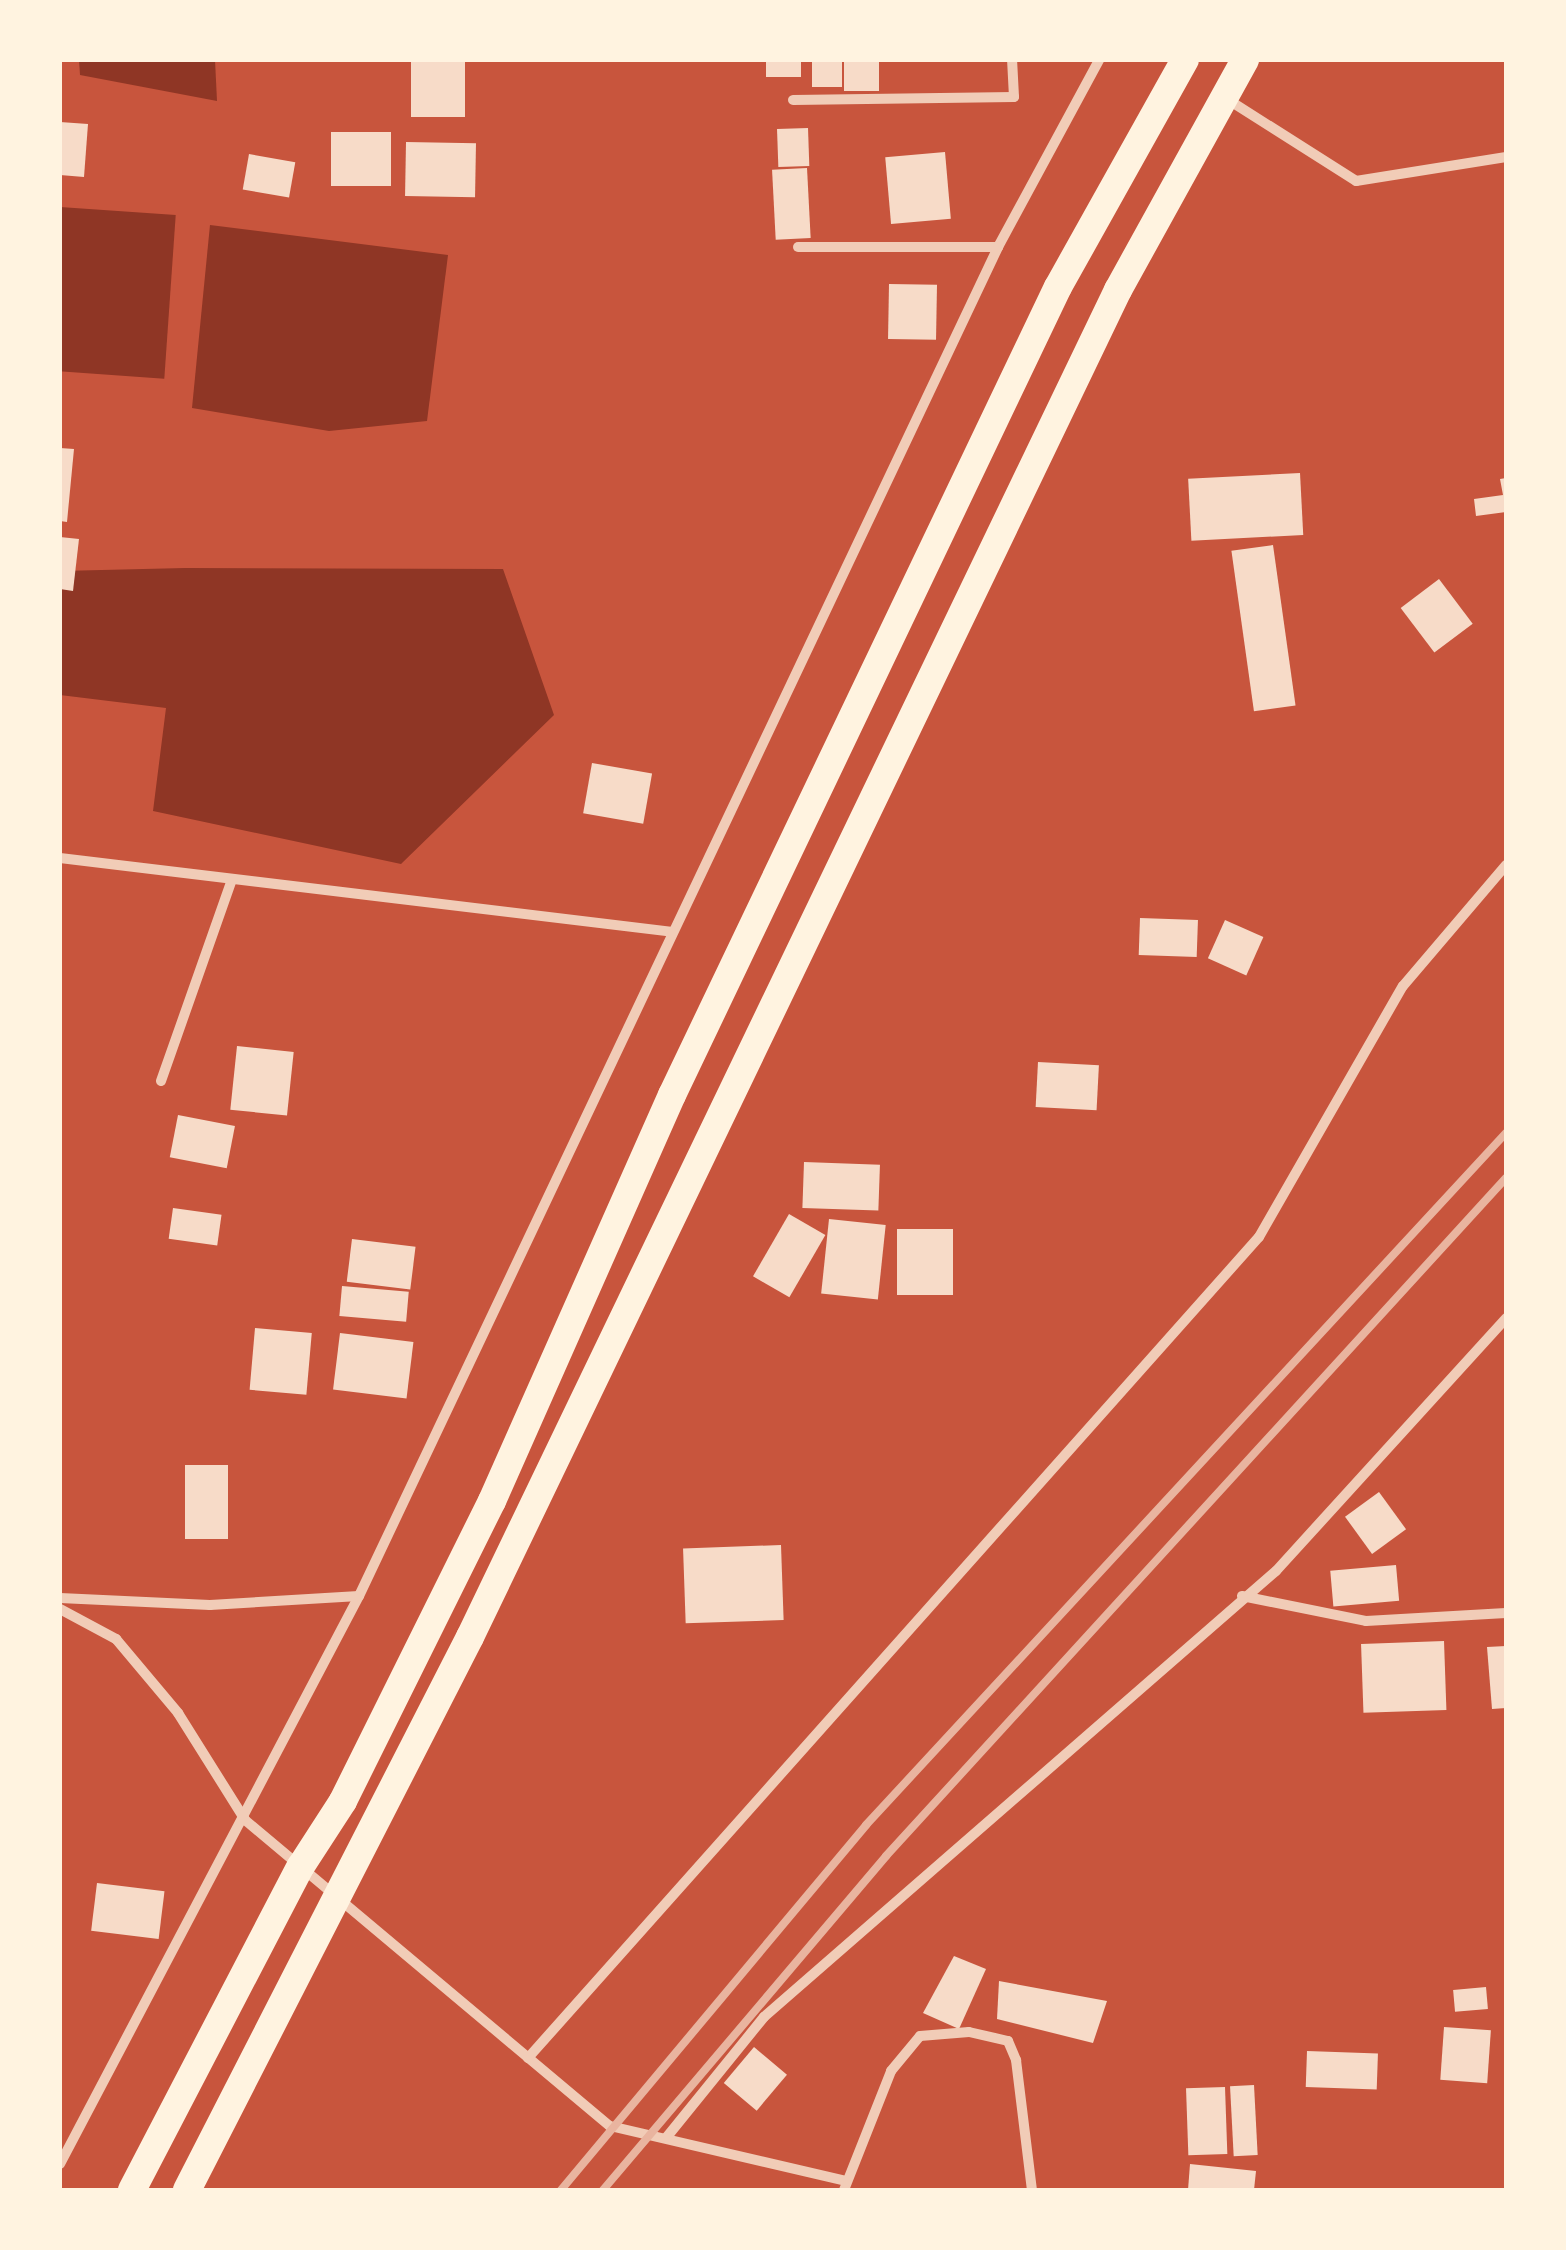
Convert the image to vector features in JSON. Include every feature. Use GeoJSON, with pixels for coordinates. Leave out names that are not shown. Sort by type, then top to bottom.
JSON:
{"type":"FeatureCollection","features":[{"type":"Feature","properties":{"kind":"highway"},"geometry":{"type":"LineString","coordinates":[[132,2190],[301,1866],[343,1801],[492,1501],[672,1096],[1058,287],[1185,60]]}},
{"type":"Feature","properties":{"kind":"highway"},"geometry":{"type":"LineString","coordinates":[[187,2190],[338,1898],[1118,290],[1244,60]]}},
{"type":"Feature","properties":{"kind":"street"},"geometry":{"type":"LineString","coordinates":[[793,100],[1014,97],[1012,60]]}},
{"type":"Feature","properties":{"kind":"street"},"geometry":{"type":"LineString","coordinates":[[60,2164],[245,1820],[359,1596],[998,246],[1099,60]]}},
{"type":"Feature","properties":{"kind":"street"},"geometry":{"type":"LineString","coordinates":[[1222,96],[1356,181],[1506,156]]}},
{"type":"Feature","properties":{"kind":"street"},"geometry":{"type":"LineString","coordinates":[[798,247],[998,246]]}},
{"type":"Feature","properties":{"kind":"street"},"geometry":{"type":"LineString","coordinates":[[60,858],[673,932]]}},
{"type":"Feature","properties":{"kind":"street"},"geometry":{"type":"LineString","coordinates":[[528,2058],[1259,1237],[1403,986],[1506,865]]}},
{"type":"Feature","properties":{"kind":"street"},"geometry":{"type":"LineString","coordinates":[[161,1081],[232,879]]}},
{"type":"Feature","properties":{"kind":"street"},"geometry":{"type":"LineString","coordinates":[[666,2138],[764,2017],[1242,1596],[1276,1572],[1506,1318]]}},
{"type":"Feature","properties":{"kind":"street"},"geometry":{"type":"LineString","coordinates":[[60,1598],[210,1605],[359,1596]]}},
{"type":"Feature","properties":{"kind":"street"},"geometry":{"type":"LineString","coordinates":[[1242,1596],[1366,1621],[1506,1612]]}},
{"type":"Feature","properties":{"kind":"street"},"geometry":{"type":"LineString","coordinates":[[60,1609],[116,1639],[178,1713],[245,1820],[610,2126],[845,2186],[891,2070],[920,2036],[969,2032],[1008,2041],[1016,2060],[1032,2190]]}},
{"type":"Feature","properties":{"kind":"shaded area"},"geometry":{"type":"Polygon","coordinates":[[[79,60],[215,60],[217,101],[80,75],[79,60]]]}},
{"type":"Feature","properties":{"kind":"shaded area"},"geometry":{"type":"Polygon","coordinates":[[[60,207],[176,215],[164,379],[60,371],[60,207]]]}},
{"type":"Feature","properties":{"kind":"shaded area"},"geometry":{"type":"Polygon","coordinates":[[[210,225],[448,255],[427,421],[329,431],[192,408],[210,225]]]}},
{"type":"Feature","properties":{"kind":"shaded area"},"geometry":{"type":"Polygon","coordinates":[[[503,569],[554,715],[401,864],[153,811],[166,708],[60,695],[60,571],[503,569]]]}},
{"type":"Feature","properties":{"kind":"building"},"geometry":{"type":"Polygon","coordinates":[[[411,60],[465,60],[465,117],[411,117],[411,60]]]}},
{"type":"Feature","properties":{"kind":"building"},"geometry":{"type":"Polygon","coordinates":[[[766,60],[801,60],[801,77],[766,77],[766,60]]]}},
{"type":"Feature","properties":{"kind":"building"},"geometry":{"type":"Polygon","coordinates":[[[812,60],[842,60],[842,87],[812,87],[812,60]]]}},
{"type":"Feature","properties":{"kind":"building"},"geometry":{"type":"Polygon","coordinates":[[[844,60],[879,60],[879,91],[844,91],[844,60]]]}},
{"type":"Feature","properties":{"kind":"building"},"geometry":{"type":"Polygon","coordinates":[[[60,122],[88,124],[84,177],[60,175],[60,122]]]}},
{"type":"Feature","properties":{"kind":"building"},"geometry":{"type":"Polygon","coordinates":[[[808,128],[809,166],[778,167],[777,129],[808,128]]]}},
{"type":"Feature","properties":{"kind":"building"},"geometry":{"type":"Polygon","coordinates":[[[331,132],[391,132],[391,186],[331,186],[331,132]]]}},
{"type":"Feature","properties":{"kind":"building"},"geometry":{"type":"Polygon","coordinates":[[[406,142],[476,143],[475,197],[405,196],[406,142]]]}},
{"type":"Feature","properties":{"kind":"building"},"geometry":{"type":"Polygon","coordinates":[[[945,152],[951,219],[891,224],[885,157],[945,152]]]}},
{"type":"Feature","properties":{"kind":"building"},"geometry":{"type":"Polygon","coordinates":[[[249,154],[295,162],[289,198],[243,189],[249,154]]]}},
{"type":"Feature","properties":{"kind":"building"},"geometry":{"type":"Polygon","coordinates":[[[807,168],[811,238],[776,240],[772,170],[807,168]]]}},
{"type":"Feature","properties":{"kind":"building"},"geometry":{"type":"Polygon","coordinates":[[[889,284],[937,285],[936,340],[888,339],[889,284]]]}},
{"type":"Feature","properties":{"kind":"building"},"geometry":{"type":"Polygon","coordinates":[[[60,448],[74,449],[67,522],[60,521],[60,448]]]}},
{"type":"Feature","properties":{"kind":"building"},"geometry":{"type":"Polygon","coordinates":[[[1300,473],[1303,535],[1191,541],[1188,479],[1300,473]]]}},
{"type":"Feature","properties":{"kind":"building"},"geometry":{"type":"Polygon","coordinates":[[[1506,478],[1506,512],[1476,516],[1474,499],[1503,495],[1500,479],[1506,478]]]}},
{"type":"Feature","properties":{"kind":"building"},"geometry":{"type":"Polygon","coordinates":[[[60,537],[79,539],[73,591],[60,589],[60,537]]]}},
{"type":"Feature","properties":{"kind":"building"},"geometry":{"type":"Polygon","coordinates":[[[1273,545],[1296,705],[1254,711],[1231,551],[1273,545]]]}},
{"type":"Feature","properties":{"kind":"building"},"geometry":{"type":"Polygon","coordinates":[[[1439,579],[1473,624],[1434,653],[1401,608],[1439,579]]]}},
{"type":"Feature","properties":{"kind":"building"},"geometry":{"type":"Polygon","coordinates":[[[592,763],[652,774],[643,824],[583,813],[592,763]]]}},
{"type":"Feature","properties":{"kind":"building"},"geometry":{"type":"Polygon","coordinates":[[[1140,918],[1198,920],[1197,957],[1139,955],[1140,918]]]}},
{"type":"Feature","properties":{"kind":"building"},"geometry":{"type":"Polygon","coordinates":[[[1225,920],[1263,937],[1246,975],[1208,958],[1225,920]]]}},
{"type":"Feature","properties":{"kind":"building"},"geometry":{"type":"Polygon","coordinates":[[[237,1046],[294,1052],[287,1116],[230,1110],[237,1046]]]}},
{"type":"Feature","properties":{"kind":"building"},"geometry":{"type":"Polygon","coordinates":[[[1038,1062],[1099,1065],[1097,1110],[1036,1107],[1038,1062]]]}},
{"type":"Feature","properties":{"kind":"building"},"geometry":{"type":"Polygon","coordinates":[[[178,1115],[235,1126],[227,1168],[170,1157],[178,1115]]]}},
{"type":"Feature","properties":{"kind":"building"},"geometry":{"type":"Polygon","coordinates":[[[804,1162],[880,1165],[878,1211],[802,1208],[804,1162]]]}},
{"type":"Feature","properties":{"kind":"building"},"geometry":{"type":"Polygon","coordinates":[[[173,1208],[222,1215],[217,1246],[169,1239],[173,1208]]]}},
{"type":"Feature","properties":{"kind":"building"},"geometry":{"type":"Polygon","coordinates":[[[789,1214],[825,1235],[789,1297],[753,1276],[789,1214]]]}},
{"type":"Feature","properties":{"kind":"building"},"geometry":{"type":"Polygon","coordinates":[[[829,1219],[886,1225],[878,1300],[821,1294],[829,1219]]]}},
{"type":"Feature","properties":{"kind":"building"},"geometry":{"type":"Polygon","coordinates":[[[897,1229],[953,1229],[953,1295],[897,1295],[897,1229]]]}},
{"type":"Feature","properties":{"kind":"building"},"geometry":{"type":"Polygon","coordinates":[[[352,1239],[416,1247],[410,1289],[347,1282],[352,1239]]]}},
{"type":"Feature","properties":{"kind":"building"},"geometry":{"type":"Polygon","coordinates":[[[342,1286],[409,1292],[406,1322],[339,1316],[342,1286]]]}},
{"type":"Feature","properties":{"kind":"building"},"geometry":{"type":"Polygon","coordinates":[[[255,1328],[312,1333],[306,1395],[250,1390],[255,1328]]]}},
{"type":"Feature","properties":{"kind":"building"},"geometry":{"type":"Polygon","coordinates":[[[340,1333],[413,1342],[407,1399],[333,1390],[340,1333]]]}},
{"type":"Feature","properties":{"kind":"building"},"geometry":{"type":"Polygon","coordinates":[[[185,1465],[228,1465],[228,1539],[185,1539],[185,1465]]]}},
{"type":"Feature","properties":{"kind":"building"},"geometry":{"type":"Polygon","coordinates":[[[1379,1492],[1406,1529],[1372,1554],[1345,1517],[1379,1492]]]}},
{"type":"Feature","properties":{"kind":"building"},"geometry":{"type":"Polygon","coordinates":[[[781,1545],[784,1620],[686,1623],[683,1548],[781,1545]]]}},
{"type":"Feature","properties":{"kind":"building"},"geometry":{"type":"Polygon","coordinates":[[[1396,1565],[1399,1601],[1333,1607],[1330,1571],[1396,1565]]]}},
{"type":"Feature","properties":{"kind":"building"},"geometry":{"type":"Polygon","coordinates":[[[1444,1641],[1446,1710],[1363,1713],[1361,1644],[1444,1641]]]}},
{"type":"Feature","properties":{"kind":"building"},"geometry":{"type":"Polygon","coordinates":[[[1506,1646],[1506,1708],[1492,1709],[1487,1647],[1506,1646]]]}},
{"type":"Feature","properties":{"kind":"building"},"geometry":{"type":"Polygon","coordinates":[[[97,1883],[164,1891],[159,1939],[91,1931],[97,1883]]]}},
{"type":"Feature","properties":{"kind":"building"},"geometry":{"type":"Polygon","coordinates":[[[954,1956],[986,1969],[959,2029],[923,2013],[954,1956]]]}},
{"type":"Feature","properties":{"kind":"building"},"geometry":{"type":"Polygon","coordinates":[[[999,1981],[1107,2001],[1093,2043],[997,2019],[999,1981]]]}},
{"type":"Feature","properties":{"kind":"building"},"geometry":{"type":"Polygon","coordinates":[[[1486,1987],[1488,2009],[1455,2012],[1453,1990],[1486,1987]]]}},
{"type":"Feature","properties":{"kind":"building"},"geometry":{"type":"Polygon","coordinates":[[[1444,2027],[1491,2030],[1487,2083],[1440,2080],[1444,2027]]]}},
{"type":"Feature","properties":{"kind":"building"},"geometry":{"type":"Polygon","coordinates":[[[754,2047],[787,2075],[757,2111],[724,2083],[754,2047]]]}},
{"type":"Feature","properties":{"kind":"building"},"geometry":{"type":"Polygon","coordinates":[[[1307,2051],[1378,2053],[1377,2089],[1306,2087],[1307,2051]]]}},
{"type":"Feature","properties":{"kind":"building"},"geometry":{"type":"Polygon","coordinates":[[[1254,2085],[1258,2155],[1234,2156],[1230,2086],[1254,2085]]]}},
{"type":"Feature","properties":{"kind":"building"},"geometry":{"type":"Polygon","coordinates":[[[1225,2087],[1227,2154],[1188,2155],[1186,2088],[1225,2087]]]}},
{"type":"Feature","properties":{"kind":"building"},"geometry":{"type":"Polygon","coordinates":[[[1190,2164],[1256,2171],[1254,2190],[1188,2190],[1190,2164]]]}},
{"type":"Feature","properties":{"kind":"railway"},"geometry":{"type":"LineString","coordinates":[[561,2190],[866,1825],[1506,1133]]}},
{"type":"Feature","properties":{"kind":"railway"},"geometry":{"type":"LineString","coordinates":[[603,2190],[886,1856],[1506,1178]]}}]}
